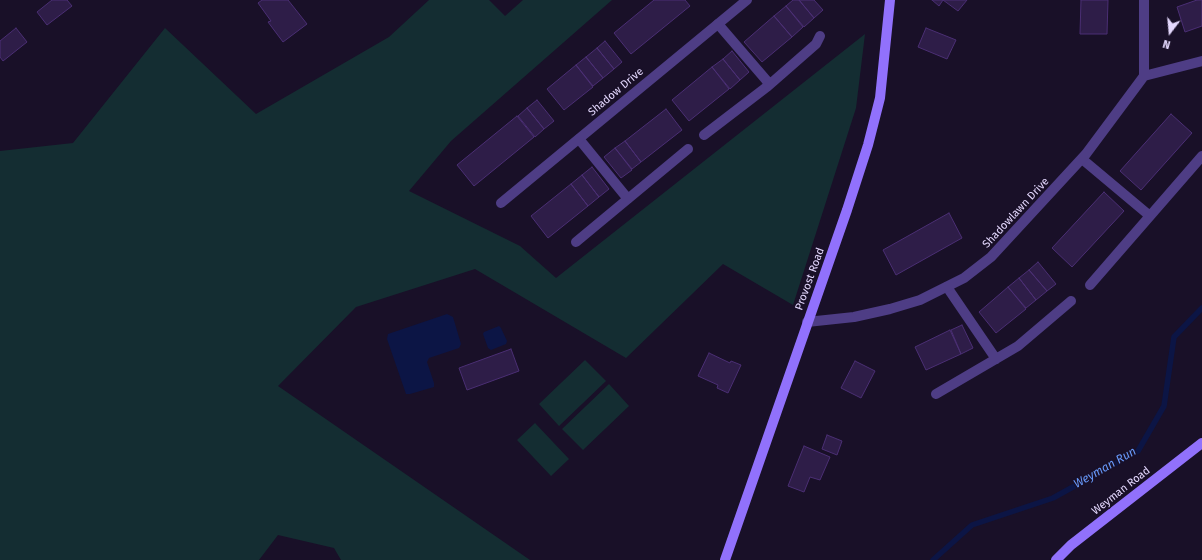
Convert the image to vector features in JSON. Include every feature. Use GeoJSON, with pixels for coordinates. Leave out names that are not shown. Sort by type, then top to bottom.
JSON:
{"type":"FeatureCollection","features":[{"type":"Feature","properties":{"kind":"street","name":"Shadow Drive"},"geometry":{"type":"LineString","coordinates":[[501,204],[747,0]]}},
{"type":"Feature","properties":{"kind":"street","name":"Provost Road"},"geometry":{"type":"LineString","coordinates":[[725,560],[847,210],[870,138],[880,98],[890,0]]}},
{"type":"Feature","properties":{"kind":"street"},"geometry":{"type":"LineString","coordinates":[[1144,0],[1144,76],[1202,61]]}},
{"type":"Feature","properties":{"kind":"street"},"geometry":{"type":"LineString","coordinates":[[718,24],[767,81],[768,86]]}},
{"type":"Feature","properties":{"kind":"street"},"geometry":{"type":"LineString","coordinates":[[704,135],[768,86],[816,44],[820,36]]}},
{"type":"Feature","properties":{"kind":"street","name":"Shadowlawn Drive"},"geometry":{"type":"LineString","coordinates":[[807,322],[854,317],[890,309],[920,300],[964,278],[991,258],[1082,159],[1144,76]]}},
{"type":"Feature","properties":{"kind":"street"},"geometry":{"type":"LineString","coordinates":[[579,139],[628,199]]}},
{"type":"Feature","properties":{"kind":"street"},"geometry":{"type":"LineString","coordinates":[[576,242],[688,149]]}},
{"type":"Feature","properties":{"kind":"street"},"geometry":{"type":"LineString","coordinates":[[1090,285],[1202,156]]}},
{"type":"Feature","properties":{"kind":"street"},"geometry":{"type":"LineString","coordinates":[[1082,159],[1150,216]]}},
{"type":"Feature","properties":{"kind":"street"},"geometry":{"type":"LineString","coordinates":[[947,287],[996,359]]}},
{"type":"Feature","properties":{"kind":"street"},"geometry":{"type":"LineString","coordinates":[[936,394],[1018,346],[1071,301]]}},
{"type":"Feature","properties":{"kind":"street","name":"Weyman Road"},"geometry":{"type":"LineString","coordinates":[[1056,560],[1071,545],[1202,443]]}},
{"type":"Feature","properties":{"kind":"green space"},"geometry":{"type":"Polygon","coordinates":[[[429,0],[489,0],[505,16],[523,0],[612,0],[451,141],[409,191],[520,246],[556,278],[865,34],[856,108],[793,305],[723,264],[626,358],[475,269],[356,307],[278,386],[530,560],[341,560],[334,548],[278,535],[259,560],[0,560],[0,151],[73,143],[165,28],[256,114],[389,37],[429,0]]]}},
{"type":"Feature","properties":{"kind":"green space"},"geometry":{"type":"Polygon","coordinates":[[[585,360],[606,381],[559,426],[539,404],[585,360]]]}},
{"type":"Feature","properties":{"kind":"green space"},"geometry":{"type":"Polygon","coordinates":[[[609,384],[629,406],[583,450],[562,429],[609,384]]]}},
{"type":"Feature","properties":{"kind":"green space"},"geometry":{"type":"Polygon","coordinates":[[[535,423],[569,459],[551,476],[517,440],[535,423]]]}},
{"type":"Feature","properties":{"kind":"shaded area"},"geometry":{"type":"Polygon","coordinates":[[[447,314],[453,317],[461,344],[459,348],[429,358],[427,362],[434,387],[406,394],[387,339],[388,334],[447,314]]]}},
{"type":"Feature","properties":{"kind":"shaded area"},"geometry":{"type":"Polygon","coordinates":[[[499,326],[507,341],[506,344],[491,350],[488,348],[483,334],[484,332],[499,326]]]}},
{"type":"Feature","properties":{"kind":"building"},"geometry":{"type":"Polygon","coordinates":[[[52,0],[67,0],[72,6],[47,25],[37,12],[52,0]]]}},
{"type":"Feature","properties":{"kind":"building"},"geometry":{"type":"Polygon","coordinates":[[[262,0],[288,0],[307,24],[283,42],[268,22],[271,21],[258,3],[262,0]]]}},
{"type":"Feature","properties":{"kind":"building"},"geometry":{"type":"Polygon","coordinates":[[[654,0],[685,0],[690,6],[631,54],[614,33],[654,0]]]}},
{"type":"Feature","properties":{"kind":"building"},"geometry":{"type":"Polygon","coordinates":[[[793,0],[799,0],[814,18],[804,27],[786,6],[793,0]]]}},
{"type":"Feature","properties":{"kind":"building"},"geometry":{"type":"Polygon","coordinates":[[[799,0],[814,0],[823,10],[814,18],[799,0]]]}},
{"type":"Feature","properties":{"kind":"building"},"geometry":{"type":"Polygon","coordinates":[[[932,0],[943,0],[939,6],[932,0]]]}},
{"type":"Feature","properties":{"kind":"building"},"geometry":{"type":"Polygon","coordinates":[[[943,0],[967,0],[958,11],[943,0]]]}},
{"type":"Feature","properties":{"kind":"building"},"geometry":{"type":"Polygon","coordinates":[[[1081,0],[1108,0],[1107,34],[1080,34],[1081,0]]]}},
{"type":"Feature","properties":{"kind":"building"},"geometry":{"type":"Polygon","coordinates":[[[1197,0],[1202,0],[1202,26],[1185,32],[1177,7],[1197,0]]]}},
{"type":"Feature","properties":{"kind":"building"},"geometry":{"type":"Polygon","coordinates":[[[786,6],[803,27],[792,37],[774,16],[786,6]]]}},
{"type":"Feature","properties":{"kind":"building"},"geometry":{"type":"Polygon","coordinates":[[[774,16],[792,37],[762,62],[744,42],[774,16]]]}},
{"type":"Feature","properties":{"kind":"building"},"geometry":{"type":"Polygon","coordinates":[[[16,28],[27,42],[3,61],[0,57],[0,41],[16,28]]]}},
{"type":"Feature","properties":{"kind":"building"},"geometry":{"type":"Polygon","coordinates":[[[926,28],[956,40],[947,59],[918,47],[926,28]]]}},
{"type":"Feature","properties":{"kind":"building"},"geometry":{"type":"Polygon","coordinates":[[[605,41],[622,62],[614,69],[597,48],[605,41]]]}},
{"type":"Feature","properties":{"kind":"building"},"geometry":{"type":"Polygon","coordinates":[[[597,48],[614,69],[603,78],[586,57],[597,48]]]}},
{"type":"Feature","properties":{"kind":"building"},"geometry":{"type":"Polygon","coordinates":[[[732,51],[749,72],[740,80],[723,59],[732,51]]]}},
{"type":"Feature","properties":{"kind":"building"},"geometry":{"type":"Polygon","coordinates":[[[586,57],[603,78],[593,86],[576,65],[586,57]]]}},
{"type":"Feature","properties":{"kind":"building"},"geometry":{"type":"Polygon","coordinates":[[[723,59],[740,80],[730,89],[712,67],[723,59]]]}},
{"type":"Feature","properties":{"kind":"building"},"geometry":{"type":"Polygon","coordinates":[[[576,65],[593,87],[564,110],[547,89],[576,65]]]}},
{"type":"Feature","properties":{"kind":"building"},"geometry":{"type":"Polygon","coordinates":[[[712,67],[729,89],[689,121],[672,100],[712,67]]]}},
{"type":"Feature","properties":{"kind":"building"},"geometry":{"type":"Polygon","coordinates":[[[537,100],[554,121],[544,129],[527,108],[537,100]]]}},
{"type":"Feature","properties":{"kind":"building"},"geometry":{"type":"Polygon","coordinates":[[[527,108],[544,129],[535,137],[518,116],[527,108]]]}},
{"type":"Feature","properties":{"kind":"building"},"geometry":{"type":"Polygon","coordinates":[[[666,109],[682,130],[641,162],[625,141],[666,109]]]}},
{"type":"Feature","properties":{"kind":"building"},"geometry":{"type":"Polygon","coordinates":[[[1171,114],[1192,133],[1141,190],[1120,171],[1171,114]]]}},
{"type":"Feature","properties":{"kind":"building"},"geometry":{"type":"Polygon","coordinates":[[[517,116],[534,137],[474,186],[457,165],[517,116]]]}},
{"type":"Feature","properties":{"kind":"building"},"geometry":{"type":"Polygon","coordinates":[[[625,141],[641,162],[632,169],[615,148],[625,141]]]}},
{"type":"Feature","properties":{"kind":"building"},"geometry":{"type":"Polygon","coordinates":[[[615,148],[632,170],[621,178],[604,157],[615,148]]]}},
{"type":"Feature","properties":{"kind":"building"},"geometry":{"type":"Polygon","coordinates":[[[592,167],[609,189],[599,197],[582,175],[592,167]]]}},
{"type":"Feature","properties":{"kind":"building"},"geometry":{"type":"Polygon","coordinates":[[[582,175],[599,197],[588,206],[571,184],[582,175]]]}},
{"type":"Feature","properties":{"kind":"building"},"geometry":{"type":"Polygon","coordinates":[[[571,184],[588,206],[548,238],[531,216],[571,184]]]}},
{"type":"Feature","properties":{"kind":"building"},"geometry":{"type":"Polygon","coordinates":[[[1104,192],[1124,211],[1072,267],[1052,248],[1104,192]]]}},
{"type":"Feature","properties":{"kind":"building"},"geometry":{"type":"Polygon","coordinates":[[[949,213],[962,238],[896,275],[883,250],[949,213]]]}},
{"type":"Feature","properties":{"kind":"building"},"geometry":{"type":"Polygon","coordinates":[[[1038,262],[1056,284],[1047,291],[1029,270],[1038,262]]]}},
{"type":"Feature","properties":{"kind":"building"},"geometry":{"type":"Polygon","coordinates":[[[1029,270],[1047,291],[1036,300],[1019,278],[1029,270]]]}},
{"type":"Feature","properties":{"kind":"building"},"geometry":{"type":"Polygon","coordinates":[[[1019,278],[1036,300],[1026,308],[1008,287],[1019,278]]]}},
{"type":"Feature","properties":{"kind":"building"},"geometry":{"type":"Polygon","coordinates":[[[1008,287],[1026,309],[996,333],[979,312],[1008,287]]]}},
{"type":"Feature","properties":{"kind":"building"},"geometry":{"type":"Polygon","coordinates":[[[962,325],[973,348],[961,354],[951,330],[962,325]]]}},
{"type":"Feature","properties":{"kind":"building"},"geometry":{"type":"Polygon","coordinates":[[[950,330],[961,354],[926,370],[915,347],[950,330]]]}},
{"type":"Feature","properties":{"kind":"building"},"geometry":{"type":"Polygon","coordinates":[[[511,349],[519,371],[467,390],[459,368],[511,349]]]}},
{"type":"Feature","properties":{"kind":"building"},"geometry":{"type":"Polygon","coordinates":[[[709,353],[730,363],[731,361],[741,365],[728,393],[717,388],[718,385],[698,376],[709,353]]]}},
{"type":"Feature","properties":{"kind":"building"},"geometry":{"type":"Polygon","coordinates":[[[855,361],[875,371],[861,398],[841,388],[855,361]]]}},
{"type":"Feature","properties":{"kind":"building"},"geometry":{"type":"Polygon","coordinates":[[[827,435],[842,441],[837,455],[822,449],[827,435]]]}},
{"type":"Feature","properties":{"kind":"building"},"geometry":{"type":"Polygon","coordinates":[[[804,446],[830,457],[820,480],[810,477],[804,492],[788,486],[804,446]]]}},
{"type":"Feature","properties":{"kind":"waterway","name":"Weyman Run"},"geometry":{"type":"LineString","coordinates":[[933,560],[972,525],[1053,498],[1138,451],[1164,406],[1174,337],[1202,308]]}}]}
